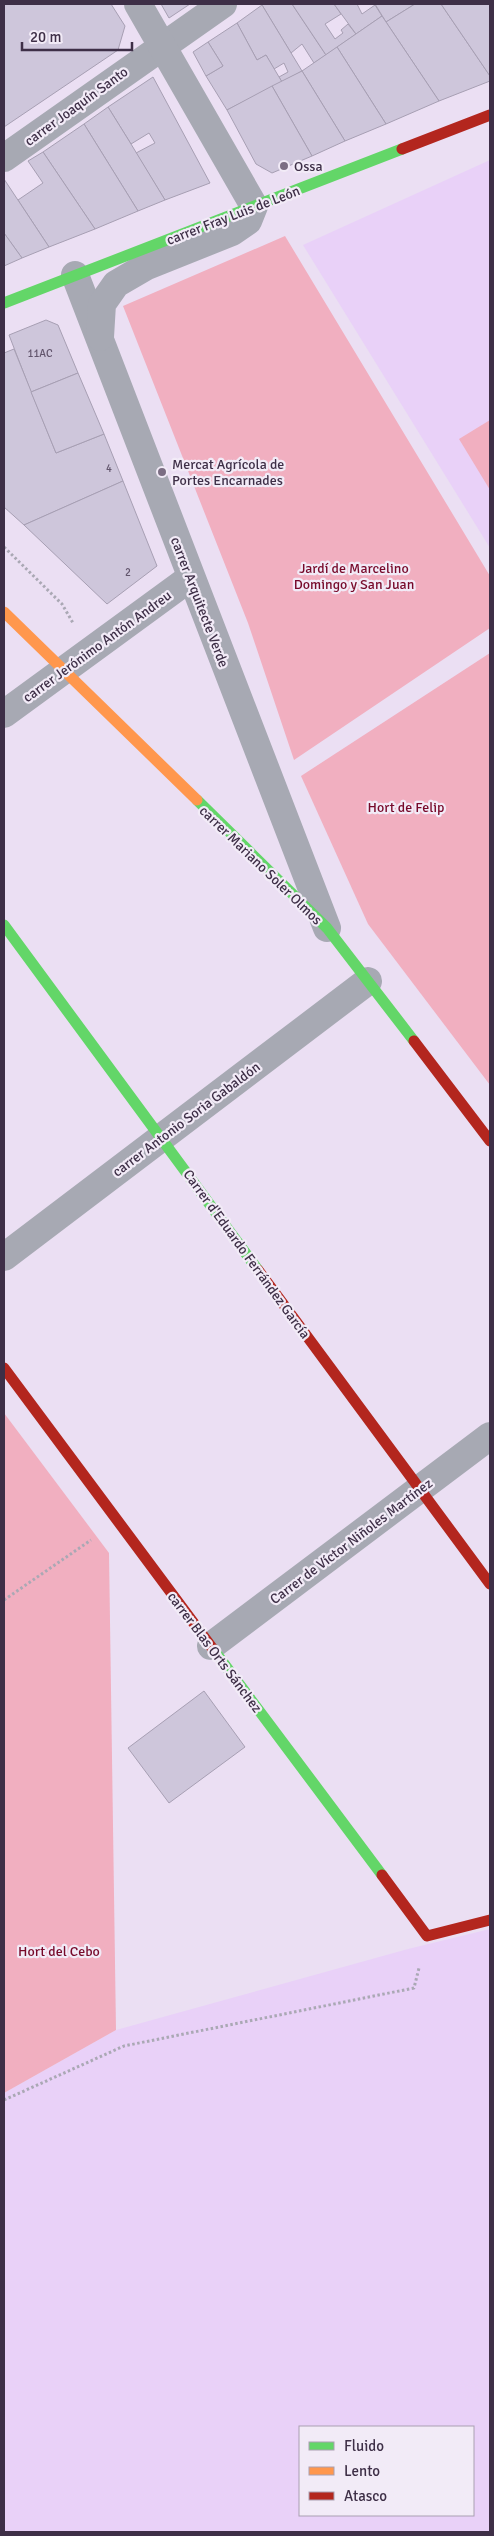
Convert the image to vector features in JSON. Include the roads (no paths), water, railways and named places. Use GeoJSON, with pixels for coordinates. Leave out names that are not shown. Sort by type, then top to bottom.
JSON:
{"type":"FeatureCollection","features":[{"type":"Feature","properties":{"kind":"main road","name":"carrer Fray Luis de León"},"geometry":{"type":"LineString","coordinates":[[4,303],[490,115]]}},
{"type":"Feature","properties":{"kind":"main road","name":"carrer Mariano Soler Olmos"},"geometry":{"type":"LineString","coordinates":[[4,612],[62,672],[327,928],[490,1141]]}},
{"type":"Feature","properties":{"kind":"main road","name":"Carrer d'Eduardo Ferrández García"},"geometry":{"type":"LineString","coordinates":[[4,925],[490,1584]]}},
{"type":"Feature","properties":{"kind":"main road","name":"carrer Blas Orts Sánchez"},"geometry":{"type":"LineString","coordinates":[[4,1368],[428,1936],[490,1920]]}},
{"type":"Feature","properties":{"kind":"street"},"geometry":{"type":"LineString","coordinates":[[100,340],[102,304],[116,284],[147,266],[232,232],[248,221],[254,206],[138,4]]}},
{"type":"Feature","properties":{"kind":"street","name":"carrer Joaquín Santo"},"geometry":{"type":"LineString","coordinates":[[4,158],[161,45],[223,4]]}},
{"type":"Feature","properties":{"kind":"street","name":"carrer Arquitecte Verde"},"geometry":{"type":"LineString","coordinates":[[75,275],[190,578],[327,928]]}},
{"type":"Feature","properties":{"kind":"street","name":"carrer Jerónimo Antón Andreu"},"geometry":{"type":"LineString","coordinates":[[4,714],[190,578]]}},
{"type":"Feature","properties":{"kind":"street","name":"carrer Antonio Soria Gabaldón"},"geometry":{"type":"LineString","coordinates":[[4,1257],[368,981]]}},
{"type":"Feature","properties":{"kind":"street","name":"Carrer de Víctor Niñoles Martínez"},"geometry":{"type":"LineString","coordinates":[[211,1646],[490,1436]]}},
{"type":"Feature","properties":{"kind":"place","name":"Ossa"},"geometry":{"type":"Point","coordinates":[284,166]}},
{"type":"Feature","properties":{"kind":"place","name":"Mercat Agrícola de Portes Encarnades"},"geometry":{"type":"Point","coordinates":[162,472]}},
{"type":"Feature","properties":{"kind":"park label","name":"Jardí de Marcelino Domingo y San Juan"},"geometry":{"type":"Point","coordinates":[354,576]}},
{"type":"Feature","properties":{"kind":"park label","name":"Hort de Felip"},"geometry":{"type":"Point","coordinates":[406,807]}},
{"type":"Feature","properties":{"kind":"park label","name":"Hort del Cebo"},"geometry":{"type":"Point","coordinates":[59,1951]}}]}
